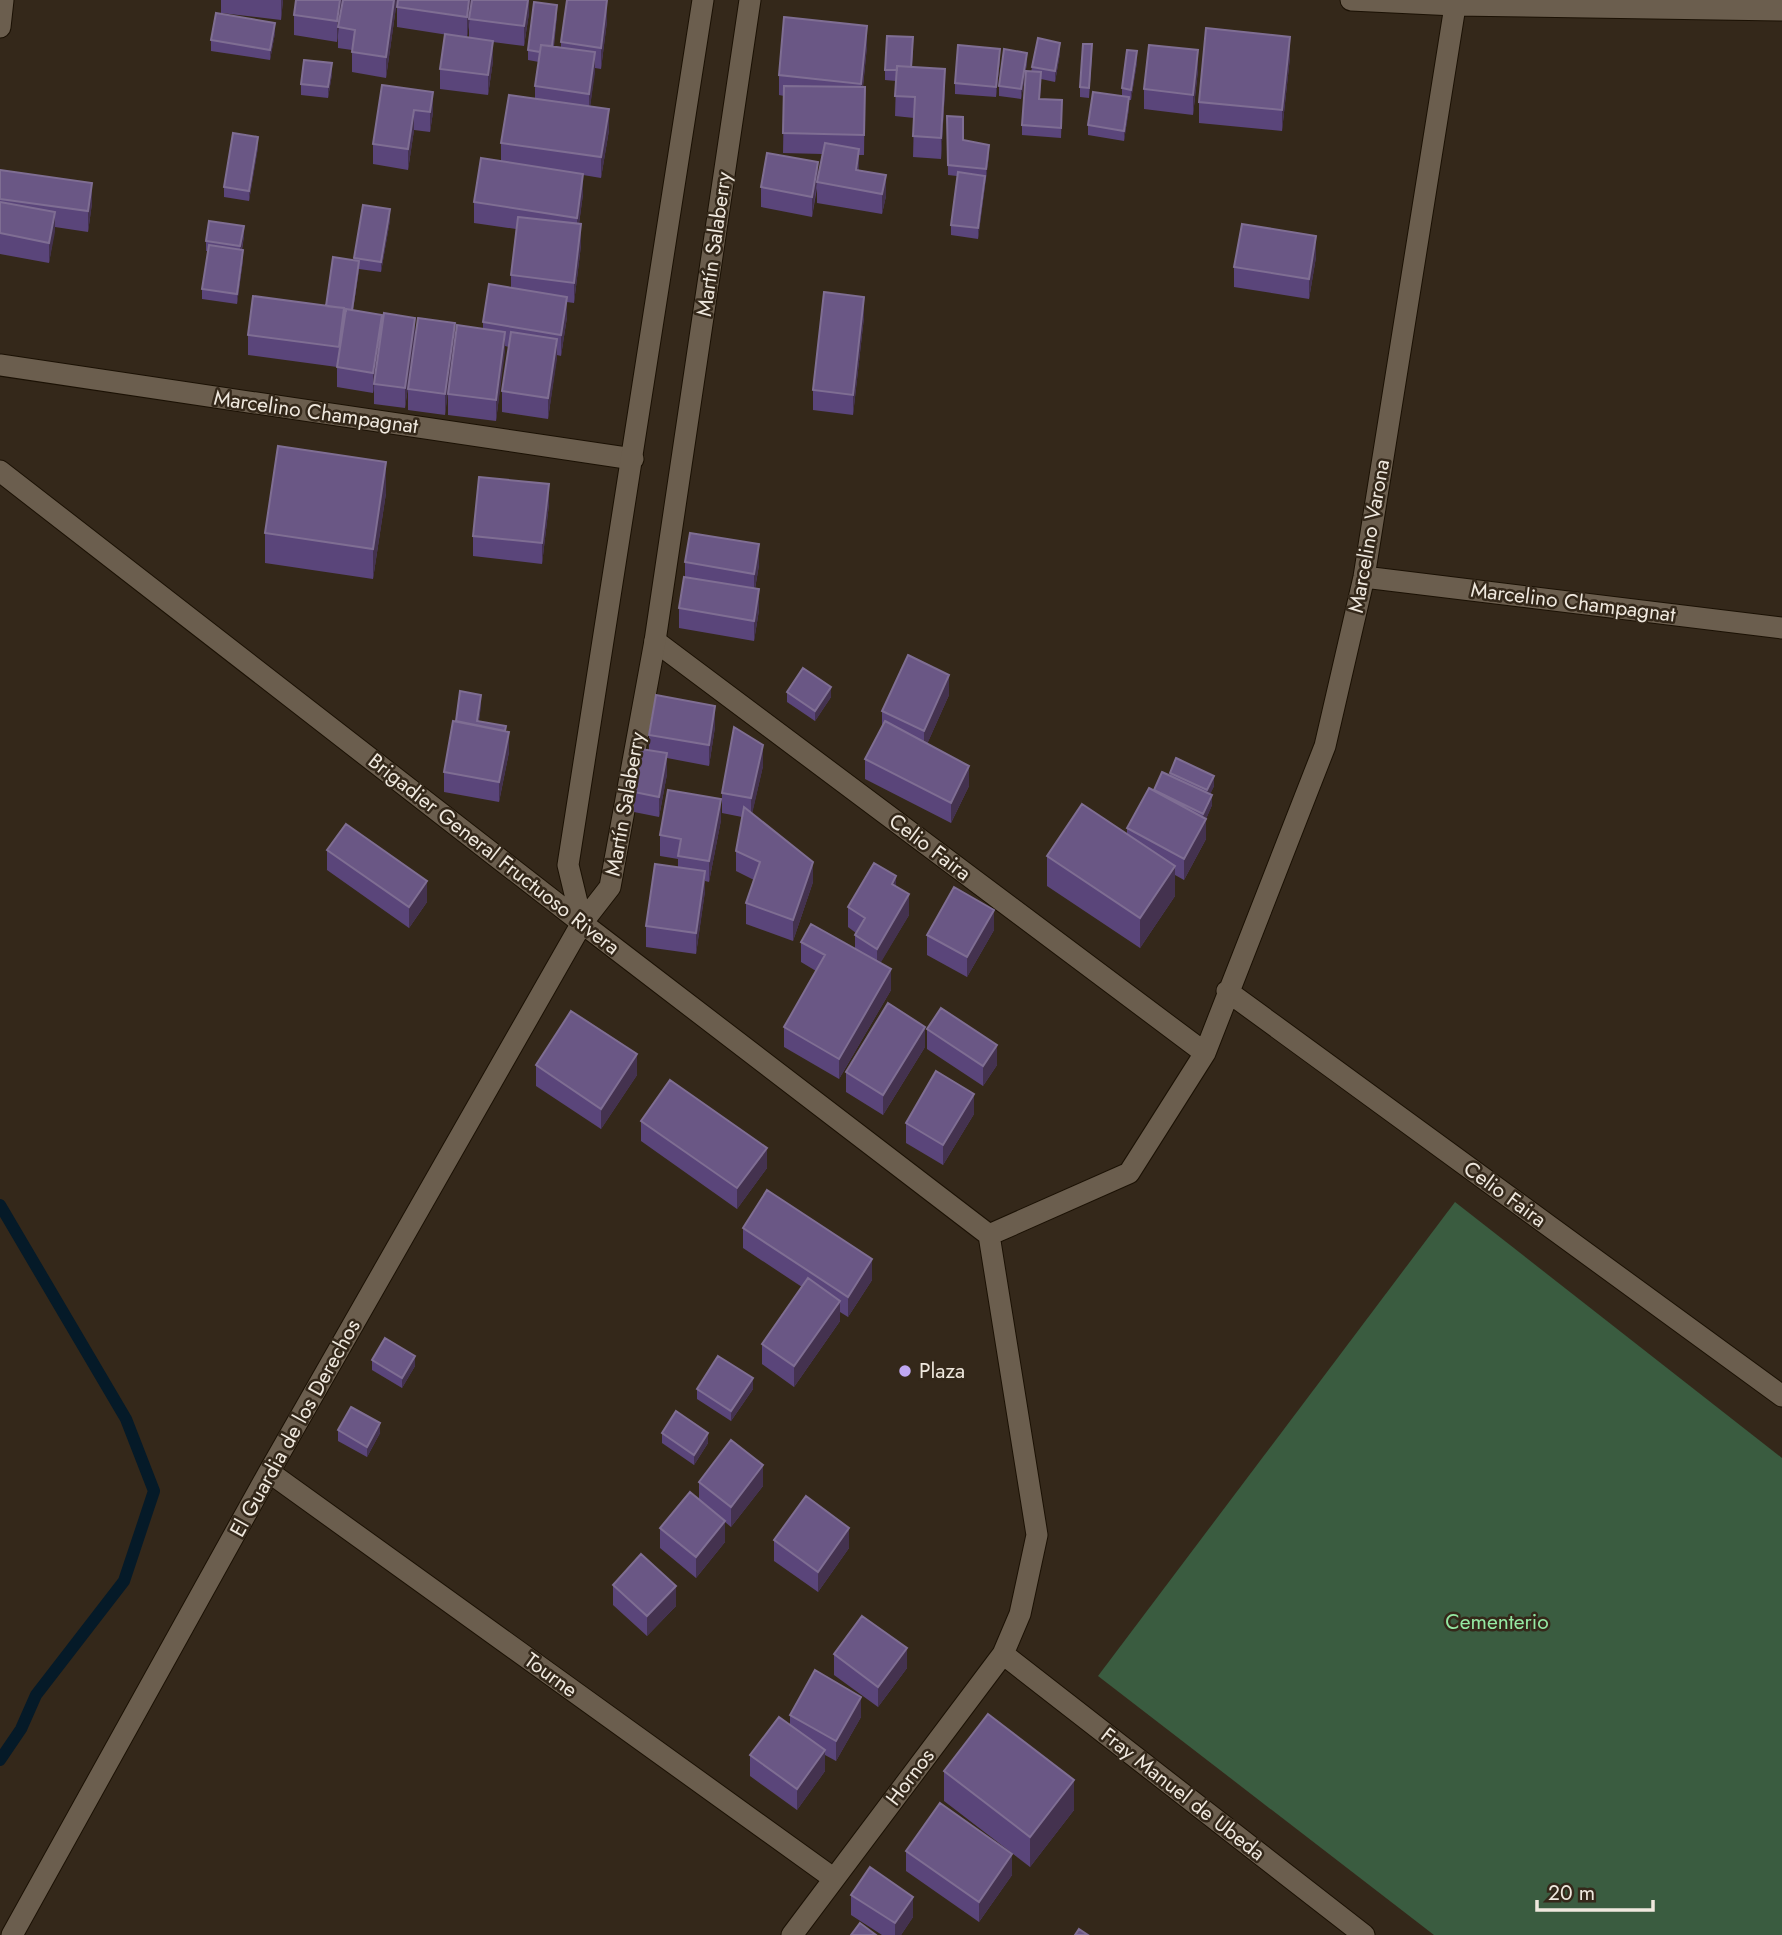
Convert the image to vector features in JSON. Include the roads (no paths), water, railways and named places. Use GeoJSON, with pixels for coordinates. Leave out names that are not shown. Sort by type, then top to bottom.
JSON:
{"type":"FeatureCollection","features":[{"type":"Feature","properties":{"kind":"street"},"geometry":{"type":"LineString","coordinates":[[0,27],[3,0]]}},
{"type":"Feature","properties":{"kind":"street","name":"Martín Salaberry"},"geometry":{"type":"LineString","coordinates":[[582,923],[568,865],[704,0]]}},
{"type":"Feature","properties":{"kind":"street","name":"Martín Salaberry"},"geometry":{"type":"LineString","coordinates":[[582,923],[610,887],[655,641],[750,0]]}},
{"type":"Feature","properties":{"kind":"street"},"geometry":{"type":"LineString","coordinates":[[1351,0],[1782,10]]}},
{"type":"Feature","properties":{"kind":"street","name":"Marcelino Varona"},"geometry":{"type":"LineString","coordinates":[[989,1235],[1129,1173],[1205,1052],[1325,746],[1364,577],[1456,3]]}},
{"type":"Feature","properties":{"kind":"street","name":"Marcelino Champagnat"},"geometry":{"type":"LineString","coordinates":[[0,365],[633,459]]}},
{"type":"Feature","properties":{"kind":"street","name":"Brigadier General Fructuoso Rivera"},"geometry":{"type":"LineString","coordinates":[[0,471],[989,1235]]}},
{"type":"Feature","properties":{"kind":"street","name":"Marcelino Champagnat"},"geometry":{"type":"LineString","coordinates":[[1364,577],[1782,628]]}},
{"type":"Feature","properties":{"kind":"street","name":"Celio Faira"},"geometry":{"type":"LineString","coordinates":[[655,641],[1205,1052]]}},
{"type":"Feature","properties":{"kind":"street","name":"El Guardia de los Derechos"},"geometry":{"type":"LineString","coordinates":[[12,1935],[269,1472],[582,923]]}},
{"type":"Feature","properties":{"kind":"street","name":"Celio Faira"},"geometry":{"type":"LineString","coordinates":[[1227,991],[1782,1396]]}},
{"type":"Feature","properties":{"kind":"street","name":"Hornos"},"geometry":{"type":"LineString","coordinates":[[792,1935],[1003,1654],[1020,1614],[1037,1535],[989,1235]]}},
{"type":"Feature","properties":{"kind":"street","name":"Tourne"},"geometry":{"type":"LineString","coordinates":[[269,1472],[833,1878]]}},
{"type":"Feature","properties":{"kind":"street","name":"Fray Manuel de Ubeda"},"geometry":{"type":"LineString","coordinates":[[1003,1654],[1364,1935]]}},
{"type":"Feature","properties":{"kind":"waterway"},"geometry":{"type":"LineString","coordinates":[[0,1205],[126,1419],[154,1491],[124,1581],[36,1695],[21,1729],[0,1760]]}},
{"type":"Feature","properties":{"kind":"place","name":"Plaza"},"geometry":{"type":"Point","coordinates":[905,1371]}},
{"type":"Feature","properties":{"kind":"park label","name":"Cementerio"},"geometry":{"type":"Point","coordinates":[1497,1622]}}]}
